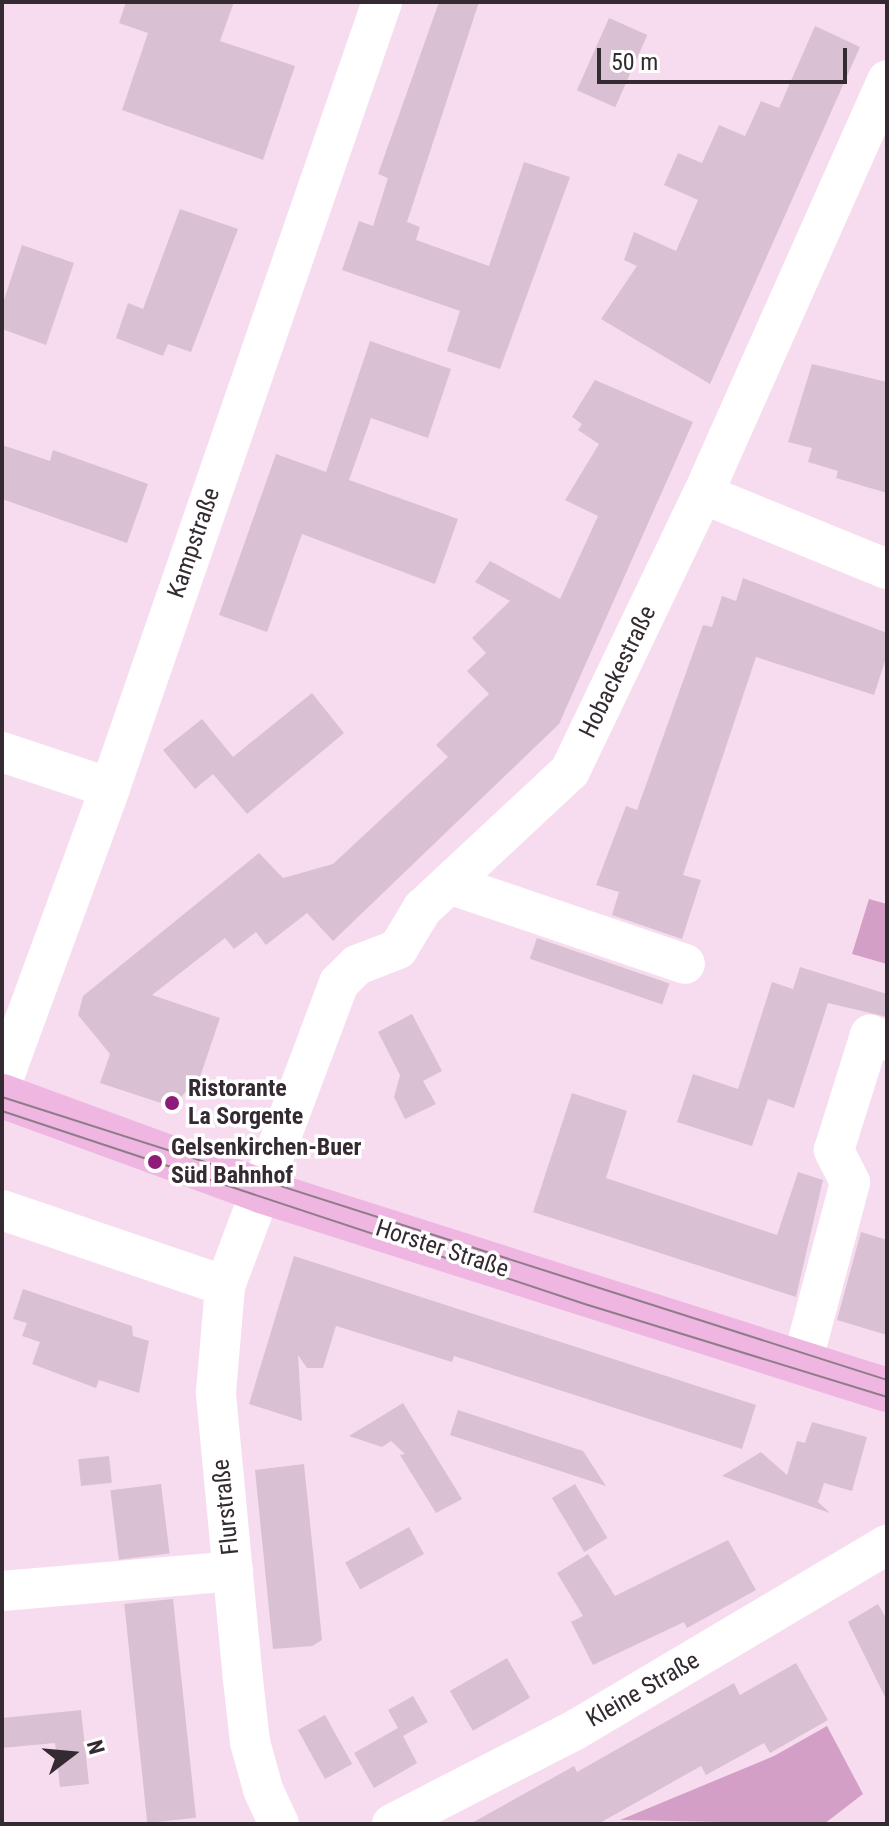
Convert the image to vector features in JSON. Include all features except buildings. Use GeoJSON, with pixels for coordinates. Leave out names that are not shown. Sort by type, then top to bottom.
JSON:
{"type":"FeatureCollection","features":[{"type":"Feature","properties":{"kind":"main road","name":"Horster Straße"},"geometry":{"type":"LineString","coordinates":[[2,1096],[261,1191],[887,1390]]}},
{"type":"Feature","properties":{"kind":"street","name":"Kampstraße"},"geometry":{"type":"LineString","coordinates":[[2,1082],[110,788],[382,2]]}},
{"type":"Feature","properties":{"kind":"street","name":"Hobackestraße"},"geometry":{"type":"LineString","coordinates":[[261,1191],[333,993],[357,965],[398,949],[422,909],[570,771],[703,494],[887,80]]}},
{"type":"Feature","properties":{"kind":"street"},"geometry":{"type":"LineString","coordinates":[[703,494],[887,569]]}},
{"type":"Feature","properties":{"kind":"street"},"geometry":{"type":"LineString","coordinates":[[2,752],[110,788]]}},
{"type":"Feature","properties":{"kind":"street"},"geometry":{"type":"LineString","coordinates":[[449,884],[685,964]]}},
{"type":"Feature","properties":{"kind":"street"},"geometry":{"type":"LineString","coordinates":[[802,1363],[850,1182],[834,1150],[870,1035],[887,1041]]}},
{"type":"Feature","properties":{"kind":"street","name":"Flurstraße"},"geometry":{"type":"LineString","coordinates":[[261,1191],[225,1286],[216,1392],[250,1742],[279,1824]]}},
{"type":"Feature","properties":{"kind":"street"},"geometry":{"type":"LineString","coordinates":[[2,1210],[225,1286]]}},
{"type":"Feature","properties":{"kind":"street","name":"Kleine Straße"},"geometry":{"type":"LineString","coordinates":[[392,1824],[575,1730],[887,1545]]}},
{"type":"Feature","properties":{"kind":"street"},"geometry":{"type":"LineString","coordinates":[[2,1591],[233,1571]]}},
{"type":"Feature","properties":{"kind":"shaded area"},"geometry":{"type":"Polygon","coordinates":[[[869,899],[887,904],[887,964],[852,954],[869,899]]]}},
{"type":"Feature","properties":{"kind":"shaded area"},"geometry":{"type":"Polygon","coordinates":[[[827,1726],[863,1794],[824,1824],[620,1820],[774,1756],[827,1726]]]}},
{"type":"Feature","properties":{"kind":"tram line"},"geometry":{"type":"LineString","coordinates":[[2,1097],[887,1380]]}},
{"type":"Feature","properties":{"kind":"tram line"},"geometry":{"type":"LineString","coordinates":[[2,1111],[588,1305],[887,1397]]}},
{"type":"Feature","properties":{"kind":"place","name":"Ristorante La Sorgente"},"geometry":{"type":"Point","coordinates":[172,1103]}},
{"type":"Feature","properties":{"kind":"place","name":"Gelsenkirchen-Buer Süd Bahnhof"},"geometry":{"type":"Point","coordinates":[155,1162]}}]}
